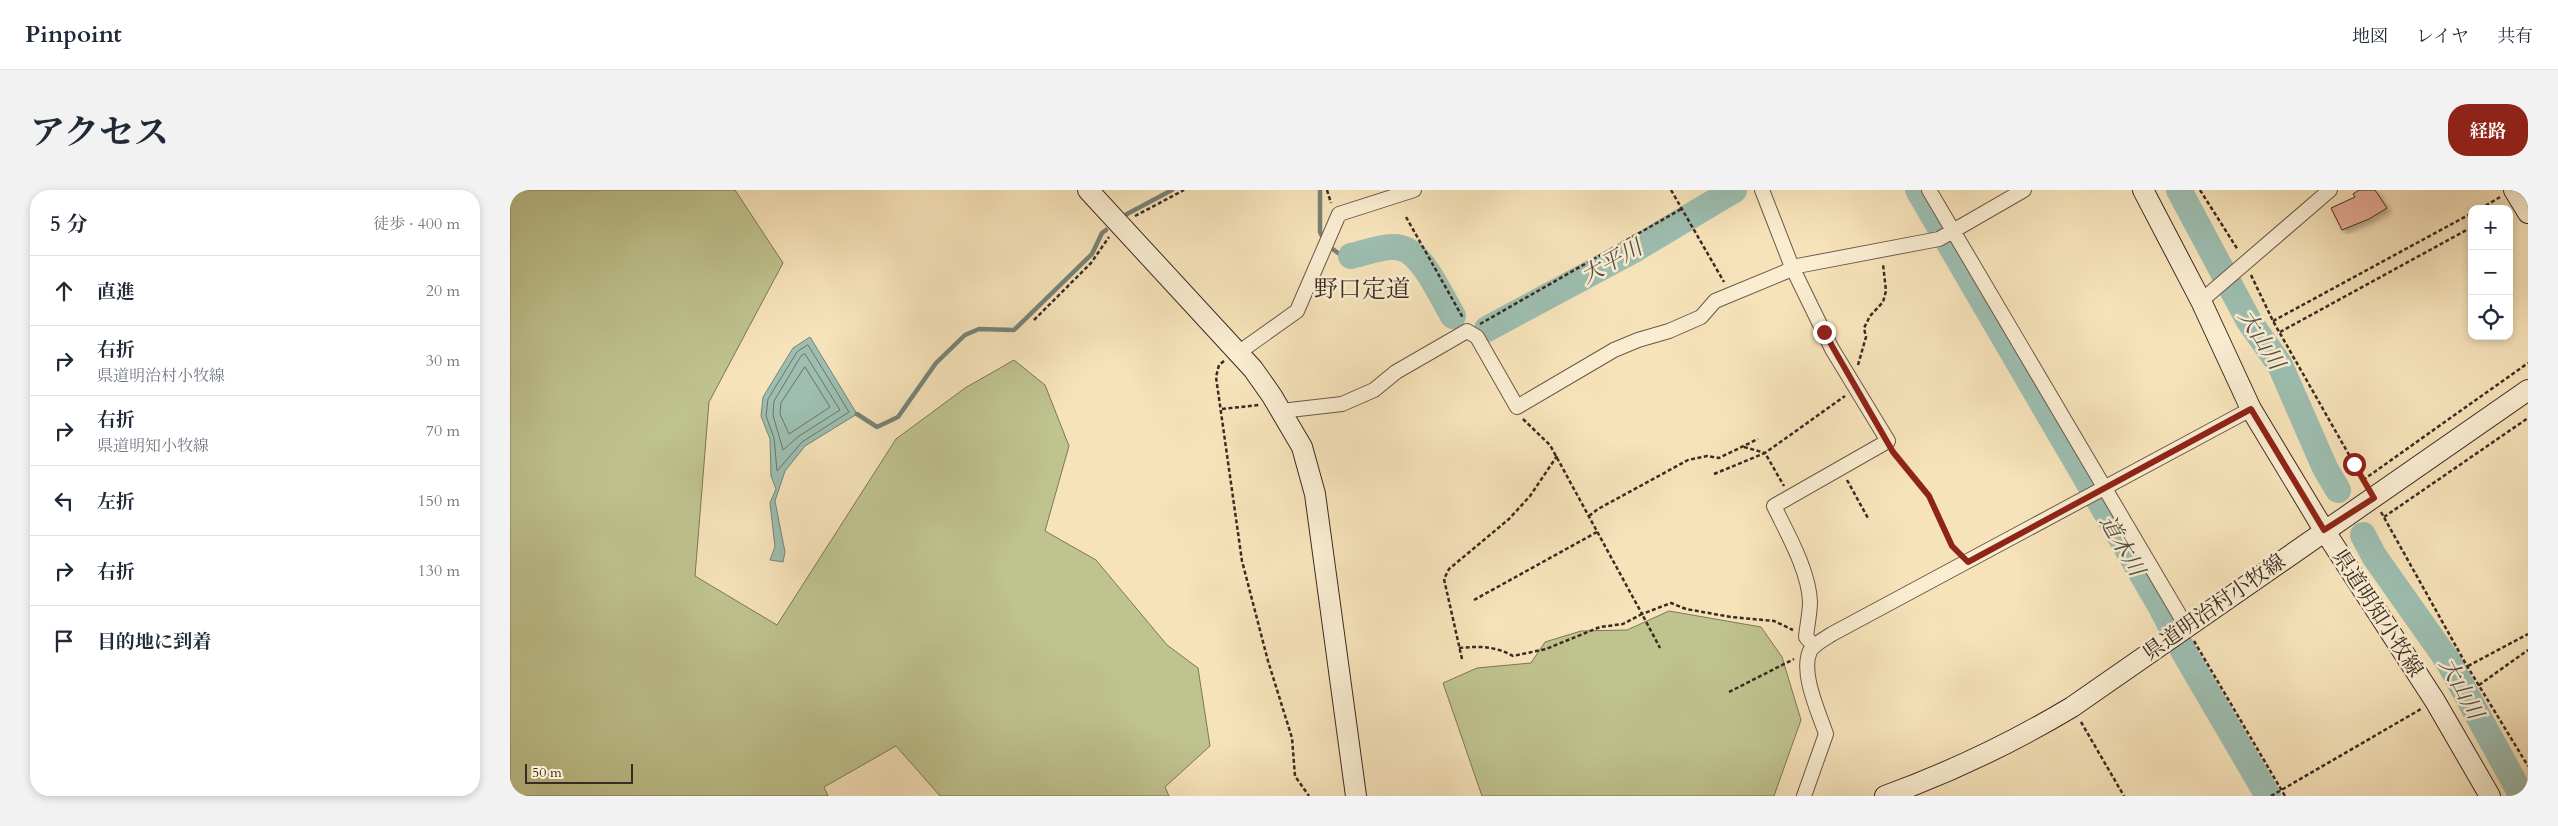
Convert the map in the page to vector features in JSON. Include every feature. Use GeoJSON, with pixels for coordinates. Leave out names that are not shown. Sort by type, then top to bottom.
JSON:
{"type":"FeatureCollection","features":[{"type":"Feature","properties":{"kind":"main road"},"geometry":{"type":"LineString","coordinates":[[1088,190],[1237,352],[1276,404],[1302,447],[1315,494],[1356,796]]}},
{"type":"Feature","properties":{"kind":"main road","name":"県道明知小牧線"},"geometry":{"type":"LineString","coordinates":[[2143,190],[2207,296],[2251,409],[2324,530],[2434,701],[2490,796]]}},
{"type":"Feature","properties":{"kind":"main road"},"geometry":{"type":"LineString","coordinates":[[2509,192],[2528,213]]}},
{"type":"Feature","properties":{"kind":"main road","name":"県道明治村小牧線"},"geometry":{"type":"LineString","coordinates":[[1885,796],[1995,751],[2072,706],[2528,390]]}},
{"type":"Feature","properties":{"kind":"street"},"geometry":{"type":"LineString","coordinates":[[1237,352],[1297,311],[1339,214],[1414,190]]}},
{"type":"Feature","properties":{"kind":"street"},"geometry":{"type":"LineString","coordinates":[[1762,190],[1792,267],[1832,349],[1855,384],[1887,442],[1774,506],[1796,555],[1808,591],[1810,603],[1808,664],[1810,690],[1826,734],[1804,796]]}},
{"type":"Feature","properties":{"kind":"street"},"geometry":{"type":"LineString","coordinates":[[1930,190],[1947,234],[2098,491],[2186,626]]}},
{"type":"Feature","properties":{"kind":"street"},"geometry":{"type":"LineString","coordinates":[[1276,404],[1342,404],[1374,390],[1396,372],[1467,331],[1477,338],[1516,407],[1614,350],[1701,317],[1715,301],[1730,293],[1785,272],[1792,267],[1881,250],[1947,234],[2024,190]]}},
{"type":"Feature","properties":{"kind":"street"},"geometry":{"type":"LineString","coordinates":[[2207,296],[2330,190]]}},
{"type":"Feature","properties":{"kind":"street"},"geometry":{"type":"LineString","coordinates":[[1810,645],[2251,409]]}},
{"type":"Feature","properties":{"kind":"path"},"geometry":{"type":"LineString","coordinates":[[1034,320],[1091,263],[1111,234],[1120,226],[1184,190]]}},
{"type":"Feature","properties":{"kind":"path"},"geometry":{"type":"LineString","coordinates":[[1672,190],[1730,293]]}},
{"type":"Feature","properties":{"kind":"path"},"geometry":{"type":"LineString","coordinates":[[2200,190],[2241,266],[2468,666],[2528,766]]}},
{"type":"Feature","properties":{"kind":"path"},"geometry":{"type":"LineString","coordinates":[[2487,205],[2509,192]]}},
{"type":"Feature","properties":{"kind":"path"},"geometry":{"type":"LineString","coordinates":[[1406,217],[1461,313],[1467,331],[1682,208]]}},
{"type":"Feature","properties":{"kind":"path"},"geometry":{"type":"LineString","coordinates":[[2273,321],[2468,215]]}},
{"type":"Feature","properties":{"kind":"path"},"geometry":{"type":"LineString","coordinates":[[2280,332],[2468,229]]}},
{"type":"Feature","properties":{"kind":"path"},"geometry":{"type":"LineString","coordinates":[[1714,474],[1765,453],[1855,384],[1866,337],[1864,328],[1870,316],[1882,302],[1886,291],[1881,250]]}},
{"type":"Feature","properties":{"kind":"path"},"geometry":{"type":"LineString","coordinates":[[1237,352],[1219,365],[1216,378],[1222,409],[1242,561],[1268,662],[1292,738],[1295,776],[1309,796]]}},
{"type":"Feature","properties":{"kind":"path"},"geometry":{"type":"LineString","coordinates":[[2363,480],[2528,363]]}},
{"type":"Feature","properties":{"kind":"path"},"geometry":{"type":"LineString","coordinates":[[1222,409],[1276,404]]}},
{"type":"Feature","properties":{"kind":"path"},"geometry":{"type":"LineString","coordinates":[[1516,407],[1522,418],[1550,445],[1557,456],[1660,648]]}},
{"type":"Feature","properties":{"kind":"path"},"geometry":{"type":"LineString","coordinates":[[2384,516],[2528,418]]}},
{"type":"Feature","properties":{"kind":"path"},"geometry":{"type":"LineString","coordinates":[[1589,516],[1598,509],[1688,460],[1707,456],[1719,458],[1758,439]]}},
{"type":"Feature","properties":{"kind":"path"},"geometry":{"type":"LineString","coordinates":[[1887,442],[1929,496],[1952,546],[1968,562]]}},
{"type":"Feature","properties":{"kind":"path"},"geometry":{"type":"LineString","coordinates":[[1743,447],[1765,453],[1791,496]]}},
{"type":"Feature","properties":{"kind":"path"},"geometry":{"type":"LineString","coordinates":[[1462,659],[1444,579],[1449,569],[1509,519],[1530,496],[1557,456]]}},
{"type":"Feature","properties":{"kind":"path"},"geometry":{"type":"LineString","coordinates":[[1840,468],[1869,520]]}},
{"type":"Feature","properties":{"kind":"path"},"geometry":{"type":"LineString","coordinates":[[1474,600],[1598,531]]}},
{"type":"Feature","properties":{"kind":"path"},"geometry":{"type":"LineString","coordinates":[[1459,648],[1479,646],[1499,648],[1513,656],[1546,649],[1600,627],[1623,624],[1642,614],[1671,603],[1686,609],[1731,617],[1774,620],[1810,645],[1729,692]]}},
{"type":"Feature","properties":{"kind":"path"},"geometry":{"type":"LineString","coordinates":[[2186,626],[2285,796]]}},
{"type":"Feature","properties":{"kind":"path"},"geometry":{"type":"LineString","coordinates":[[2468,666],[2528,634]]}},
{"type":"Feature","properties":{"kind":"path"},"geometry":{"type":"LineString","coordinates":[[2479,685],[2528,650]]}},
{"type":"Feature","properties":{"kind":"path"},"geometry":{"type":"LineString","coordinates":[[2271,796],[2434,701]]}},
{"type":"Feature","properties":{"kind":"path"},"geometry":{"type":"LineString","coordinates":[[2072,706],[2124,796]]}},
{"type":"Feature","properties":{"kind":"green space"},"geometry":{"type":"Polygon","coordinates":[[[510,190],[735,190],[783,263],[709,402],[695,576],[777,625],[896,439],[965,388],[1014,360],[1045,385],[1069,446],[1045,531],[1096,560],[1167,645],[1198,668],[1210,746],[1165,787],[1169,796],[940,796],[896,746],[824,787],[828,796],[510,796],[510,190]]]}},
{"type":"Feature","properties":{"kind":"green space"},"geometry":{"type":"Polygon","coordinates":[[[1669,611],[1761,627],[1782,657],[1801,720],[1774,796],[1482,796],[1443,683],[1477,668],[1531,663],[1545,642],[1581,631],[1627,630],[1669,611]]]}},
{"type":"Feature","properties":{"kind":"water"},"geometry":{"type":"Polygon","coordinates":[[[810,337],[857,414],[805,446],[785,471],[775,501],[785,552],[783,562],[770,560],[775,547],[770,503],[776,489],[771,476],[770,439],[761,416],[763,397],[793,348],[810,337]]]}},
{"type":"Feature","properties":{"kind":"building"},"geometry":{"type":"Polygon","coordinates":[[[2359,190],[2375,190],[2387,208],[2369,219],[2342,230],[2331,208],[2355,197],[2353,194],[2359,190]]]}},
{"type":"Feature","properties":{"kind":"waterway"},"geometry":{"type":"LineString","coordinates":[[1127,214],[1172,190]]}},
{"type":"Feature","properties":{"kind":"waterway"},"geometry":{"type":"LineString","coordinates":[[1320,190],[1320,232],[1324,240]]}},
{"type":"Feature","properties":{"kind":"waterway","name":"大平川"},"geometry":{"type":"LineString","coordinates":[[1487,329],[1632,251],[1734,190]]}},
{"type":"Feature","properties":{"kind":"waterway","name":"道木川"},"geometry":{"type":"LineString","coordinates":[[1918,190],[2161,607],[2185,654],[2268,796]]}},
{"type":"Feature","properties":{"kind":"waterway","name":"大山川"},"geometry":{"type":"LineString","coordinates":[[2179,190],[2249,321],[2280,365],[2325,468],[2338,490]]}},
{"type":"Feature","properties":{"kind":"waterway"},"geometry":{"type":"LineString","coordinates":[[857,414],[877,427],[898,417],[936,363],[965,335],[979,329],[1014,330],[1092,254],[1102,233],[1106,230]]}},
{"type":"Feature","properties":{"kind":"waterway"},"geometry":{"type":"LineString","coordinates":[[1330,247],[1338,253],[1351,256]]}},
{"type":"Feature","properties":{"kind":"waterway","name":"大平川"},"geometry":{"type":"LineString","coordinates":[[1351,256],[1389,247],[1401,248],[1409,252],[1417,258],[1431,277],[1453,316]]}},
{"type":"Feature","properties":{"kind":"waterway","name":"大山川"},"geometry":{"type":"LineString","coordinates":[[2363,535],[2374,556],[2448,661],[2522,796]]}},
{"type":"Feature","properties":{"kind":"district","name":"野口定道"},"geometry":{"type":"Point","coordinates":[1362,289]}},
{"type":"Feature","properties":{"kind":"route"},"geometry":{"type":"LineString","coordinates":[[1824,332],[1832,349],[1853,380],[1893,452],[1929,496],[1940,515],[1945,534],[1952,546],[1968,562],[2251,409],[2324,530],[2374,498],[2354,464]]}}]}
